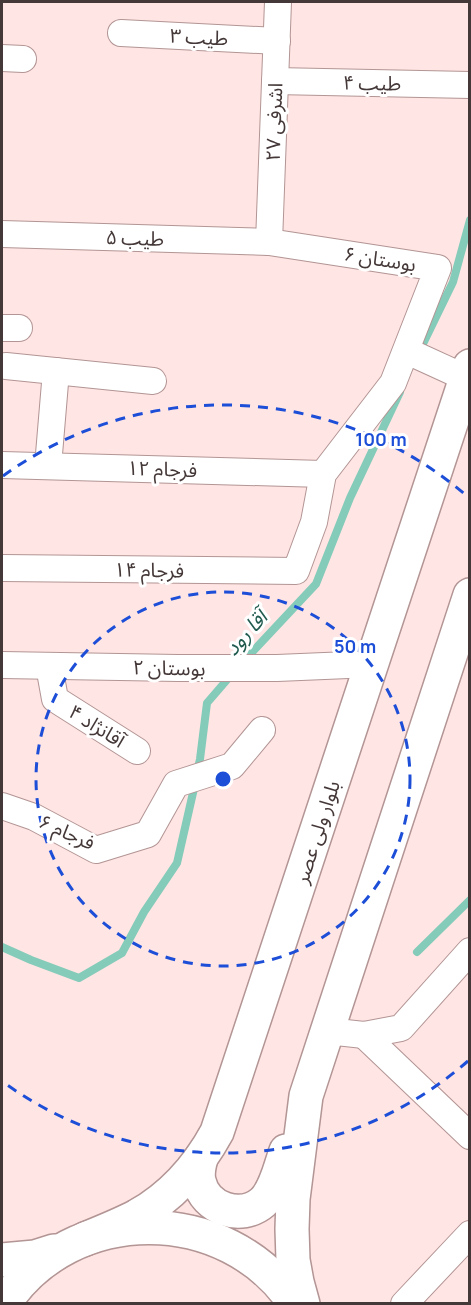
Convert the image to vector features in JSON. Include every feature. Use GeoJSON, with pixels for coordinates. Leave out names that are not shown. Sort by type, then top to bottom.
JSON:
{"type":"FeatureCollection","features":[{"type":"Feature","properties":{"kind":"main road","name":"بلوار ولی عصر"},"geometry":{"type":"LineString","coordinates":[[78,1242],[135,1217],[153,1206],[177,1186],[201,1158],[218,1132],[468,372]]}},
{"type":"Feature","properties":{"kind":"main road"},"geometry":{"type":"LineString","coordinates":[[201,1158],[198,1169],[199,1182],[202,1191],[216,1205],[235,1211],[245,1210],[263,1202],[271,1192],[462,642],[470,595]]}},
{"type":"Feature","properties":{"kind":"main road"},"geometry":{"type":"LineString","coordinates":[[303,1304],[293,1260],[292,1229],[293,1199],[306,1096]]}},
{"type":"Feature","properties":{"kind":"main road"},"geometry":{"type":"LineString","coordinates":[[2,1260],[35,1257],[117,1230],[133,1227],[167,1227],[200,1234],[231,1246],[252,1259],[271,1275],[295,1304]]}},
{"type":"Feature","properties":{"kind":"main road"},"geometry":{"type":"LineString","coordinates":[[4,1304],[41,1263],[78,1242]]}},
{"type":"Feature","properties":{"kind":"street","name":"اشرفی ۲۷"},"geometry":{"type":"LineString","coordinates":[[269,242],[278,2]]}},
{"type":"Feature","properties":{"kind":"street","name":"طیب ۳"},"geometry":{"type":"LineString","coordinates":[[121,33],[277,41]]}},
{"type":"Feature","properties":{"kind":"street","name":"طیب ۴"},"geometry":{"type":"LineString","coordinates":[[275,81],[470,85]]}},
{"type":"Feature","properties":{"kind":"street","name":"طیب ۵"},"geometry":{"type":"LineString","coordinates":[[2,234],[269,242]]}},
{"type":"Feature","properties":{"kind":"street","name":"بوستان ۶"},"geometry":{"type":"LineString","coordinates":[[269,242],[438,268],[415,354]]}},
{"type":"Feature","properties":{"kind":"street"},"geometry":{"type":"LineString","coordinates":[[323,474],[415,354],[468,372]]}},
{"type":"Feature","properties":{"kind":"street"},"geometry":{"type":"LineString","coordinates":[[6,366],[153,381]]}},
{"type":"Feature","properties":{"kind":"street"},"geometry":{"type":"LineString","coordinates":[[48,466],[56,371]]}},
{"type":"Feature","properties":{"kind":"street","name":"فرجام ۱۲"},"geometry":{"type":"LineString","coordinates":[[2,465],[323,474]]}},
{"type":"Feature","properties":{"kind":"street","name":"فرجام ۱۴"},"geometry":{"type":"LineString","coordinates":[[2,568],[296,572],[314,522],[323,474]]}},
{"type":"Feature","properties":{"kind":"street","name":"بوستان ۲"},"geometry":{"type":"LineString","coordinates":[[2,665],[277,668],[372,664]]}},
{"type":"Feature","properties":{"kind":"street","name":"آقانژاد ۴"},"geometry":{"type":"LineString","coordinates":[[49,666],[55,699],[137,751]]}},
{"type":"Feature","properties":{"kind":"street","name":"فرجام ۶"},"geometry":{"type":"LineString","coordinates":[[2,806],[34,817],[96,850],[148,834],[176,784],[232,766],[262,730]]}},
{"type":"Feature","properties":{"kind":"street"},"geometry":{"type":"LineString","coordinates":[[327,1031],[364,1035],[401,1028],[470,951]]}},
{"type":"Feature","properties":{"kind":"street"},"geometry":{"type":"LineString","coordinates":[[364,1035],[470,1136]]}},
{"type":"Feature","properties":{"kind":"street"},"geometry":{"type":"LineString","coordinates":[[404,1304],[470,1234]]}},
{"type":"Feature","properties":{"kind":"waterway","name":"آقا رود"},"geometry":{"type":"LineString","coordinates":[[419,352],[453,282],[470,220]]}},
{"type":"Feature","properties":{"kind":"waterway","name":"آقا رود"},"geometry":{"type":"LineString","coordinates":[[242,663],[316,584],[350,498],[400,392]]}},
{"type":"Feature","properties":{"kind":"waterway","name":"آقا رود"},"geometry":{"type":"LineString","coordinates":[[197,773],[207,703],[232,674]]}},
{"type":"Feature","properties":{"kind":"waterway","name":"آقا رود"},"geometry":{"type":"LineString","coordinates":[[2,947],[79,978],[122,953],[144,912],[177,863],[195,784]]}},
{"type":"Feature","properties":{"kind":"waterway"},"geometry":{"type":"LineString","coordinates":[[417,952],[470,900]]}}]}
